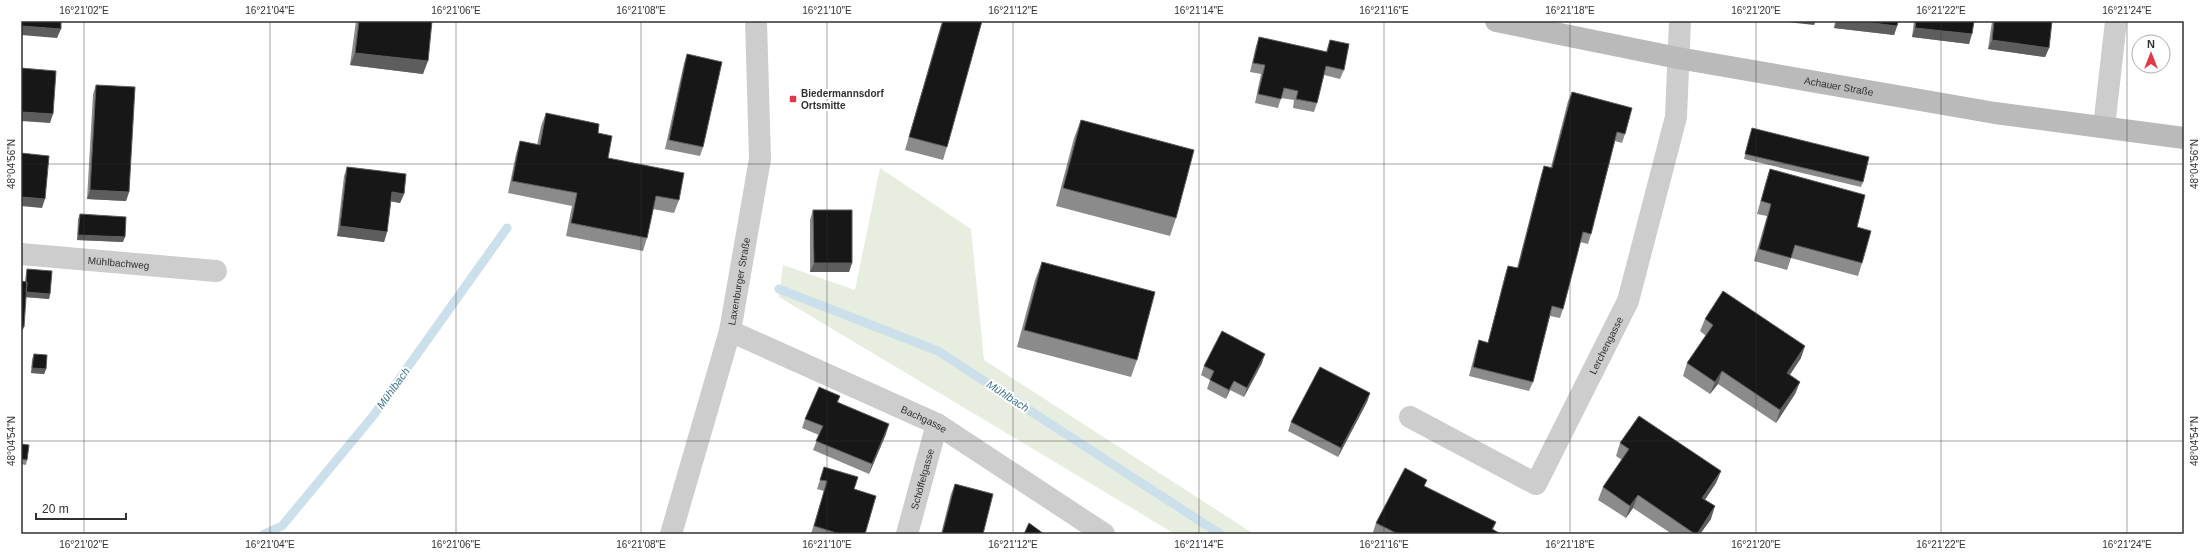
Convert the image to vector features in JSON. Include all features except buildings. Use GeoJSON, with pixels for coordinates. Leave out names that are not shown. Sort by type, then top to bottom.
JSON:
{"type":"FeatureCollection","features":[{"type":"Feature","properties":{"kind":"street","name":"Laxenburger Straße"},"geometry":{"type":"LineString","coordinates":[[671,534],[730,331],[760,159],[756,21]]}},
{"type":"Feature","properties":{"kind":"street","name":"Achauer Straße"},"geometry":{"type":"LineString","coordinates":[[1496,21],[1678,58],[1995,113],[2184,138]]}},
{"type":"Feature","properties":{"kind":"street"},"geometry":{"type":"LineString","coordinates":[[1678,58],[1680,21]]}},
{"type":"Feature","properties":{"kind":"street"},"geometry":{"type":"LineString","coordinates":[[2104,127],[2116,21]]}},
{"type":"Feature","properties":{"kind":"street","name":"Lerchengasse"},"geometry":{"type":"LineString","coordinates":[[1410,417],[1536,484],[1628,301],[1676,117],[1678,58]]}},
{"type":"Feature","properties":{"kind":"street","name":"Mühlbachweg"},"geometry":{"type":"LineString","coordinates":[[21,254],[216,272]]}},
{"type":"Feature","properties":{"kind":"street","name":"Bachgasse"},"geometry":{"type":"LineString","coordinates":[[730,331],[937,424],[1104,534]]}},
{"type":"Feature","properties":{"kind":"street","name":"Schöffelgasse"},"geometry":{"type":"LineString","coordinates":[[907,534],[937,424]]}},
{"type":"Feature","properties":{"kind":"shaded area"},"geometry":{"type":"Polygon","coordinates":[[[880,168],[971,229],[984,360],[1254,534],[1175,534],[779,297],[783,265],[855,290],[880,168]]]}},
{"type":"Feature","properties":{"kind":"waterway","name":"Mühlbach"},"geometry":{"type":"LineString","coordinates":[[264,534],[282,526],[373,416],[507,228]]}},
{"type":"Feature","properties":{"kind":"waterway","name":"Mühlbach"},"geometry":{"type":"LineString","coordinates":[[779,289],[938,351],[1220,534]]}},
{"type":"Feature","properties":{"kind":"place","name":"Biedermannsdorf Ortsmitte"},"geometry":{"type":"Point","coordinates":[793,99]}}]}
